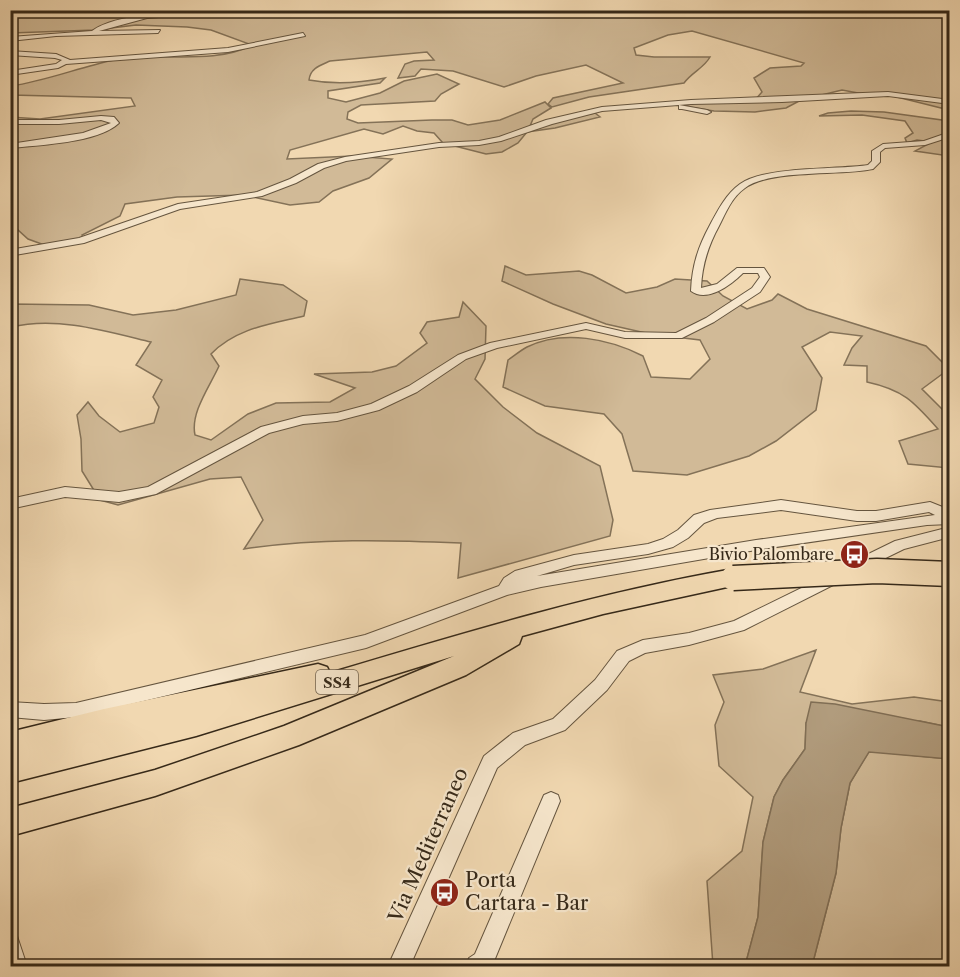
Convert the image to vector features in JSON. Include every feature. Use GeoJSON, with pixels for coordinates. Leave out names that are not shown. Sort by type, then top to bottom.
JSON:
{"type":"FeatureCollection","features":[{"type":"Feature","properties":{"kind":"highway","name":"SS4"},"geometry":{"type":"LineString","coordinates":[[10,770],[221,718],[453,645],[613,600],[733,578],[877,571],[950,574]]}},
{"type":"Feature","properties":{"kind":"highway"},"geometry":{"type":"LineString","coordinates":[[10,822],[155,783],[289,736],[457,667],[545,618]]}},
{"type":"Feature","properties":{"kind":"highway"},"geometry":{"type":"LineString","coordinates":[[10,745],[104,721],[453,645]]}},
{"type":"Feature","properties":{"kind":"street"},"geometry":{"type":"LineString","coordinates":[[93,33],[101,27],[147,16],[238,10]]}},
{"type":"Feature","properties":{"kind":"street"},"geometry":{"type":"LineString","coordinates":[[10,39],[158,31]]}},
{"type":"Feature","properties":{"kind":"street"},"geometry":{"type":"LineString","coordinates":[[10,73],[52,68],[66,62],[228,50],[303,35]]}},
{"type":"Feature","properties":{"kind":"street"},"geometry":{"type":"LineString","coordinates":[[10,53],[56,56],[66,58],[66,62]]}},
{"type":"Feature","properties":{"kind":"street"},"geometry":{"type":"LineString","coordinates":[[13,254],[71,244],[178,207],[259,194],[293,181],[321,166],[345,159],[439,145],[479,143],[501,139],[574,114],[602,109],[655,104],[888,94],[950,102]]}},
{"type":"Feature","properties":{"kind":"street"},"geometry":{"type":"LineString","coordinates":[[655,104],[707,112]]}},
{"type":"Feature","properties":{"kind":"street"},"geometry":{"type":"LineString","coordinates":[[10,122],[59,122],[101,118],[111,119],[115,123],[112,127],[102,131],[10,146]]}},
{"type":"Feature","properties":{"kind":"street"},"geometry":{"type":"LineString","coordinates":[[10,504],[65,492],[119,497],[141,494],[162,486],[265,430],[303,420],[337,417],[375,407],[413,390],[462,357],[494,345],[586,326],[625,335],[678,336],[710,320],[756,290],[765,277],[761,270],[740,270],[726,285],[706,291],[696,291],[696,263],[727,202],[746,183],[773,177],[870,167],[876,162],[876,151],[883,146],[925,143],[950,134]]}},
{"type":"Feature","properties":{"kind":"street"},"geometry":{"type":"LineString","coordinates":[[11,241],[17,246],[13,254]]}},
{"type":"Feature","properties":{"kind":"street"},"geometry":{"type":"LineString","coordinates":[[505,590],[508,582],[515,577],[574,560],[648,549],[668,543],[683,534],[699,519],[715,513],[781,505],[857,516],[930,507],[941,510],[950,518]]}},
{"type":"Feature","properties":{"kind":"street"},"geometry":{"type":"LineString","coordinates":[[10,709],[44,712],[76,710],[366,641],[505,590],[541,581],[756,545],[927,519],[950,518]]}},
{"type":"Feature","properties":{"kind":"street","name":"Via Mediterraneo"},"geometry":{"type":"LineString","coordinates":[[399,966],[490,762],[519,739],[559,725],[601,685],[622,656],[643,647],[689,639],[738,626],[900,545],[950,532]]}},
{"type":"Feature","properties":{"kind":"street"},"geometry":{"type":"LineString","coordinates":[[477,966],[483,962],[551,801]]}},
{"type":"Feature","properties":{"kind":"street"},"geometry":{"type":"LineString","coordinates":[[10,943],[16,966]]}},
{"type":"Feature","properties":{"kind":"shaded area"},"geometry":{"type":"Polygon","coordinates":[[[11,11],[949,11],[949,110],[893,96],[869,95],[842,90],[801,100],[786,108],[755,112],[714,111],[683,106],[699,102],[755,100],[762,92],[754,78],[770,68],[801,66],[804,63],[692,31],[668,35],[634,48],[636,55],[710,57],[684,83],[589,97],[552,107],[548,104],[553,98],[623,83],[586,65],[536,76],[504,87],[453,71],[421,69],[415,76],[398,78],[405,64],[434,60],[427,52],[330,61],[314,70],[309,80],[347,83],[385,78],[380,83],[328,91],[328,98],[346,102],[380,93],[404,81],[437,74],[459,84],[441,94],[435,101],[361,105],[348,112],[347,119],[358,123],[452,120],[468,125],[500,120],[545,102],[551,108],[533,119],[530,126],[595,113],[600,117],[527,132],[518,143],[502,152],[486,154],[443,143],[434,133],[403,126],[383,134],[364,129],[290,150],[287,159],[353,156],[392,159],[369,178],[333,191],[319,202],[290,205],[244,195],[177,197],[125,204],[120,216],[82,235],[84,238],[47,246],[28,239],[17,229],[11,207],[10,117],[40,119],[135,106],[131,98],[11,95],[11,86],[114,60],[148,57],[202,57],[220,55],[252,45],[211,30],[187,27],[136,25],[95,30],[11,33],[11,11]]]}},
{"type":"Feature","properties":{"kind":"shaded area"},"geometry":{"type":"Polygon","coordinates":[[[851,111],[884,112],[949,121],[949,156],[915,151],[932,142],[917,140],[907,143],[905,138],[913,133],[905,121],[862,115],[819,116],[851,111]]]}},
{"type":"Feature","properties":{"kind":"shaded area"},"geometry":{"type":"Polygon","coordinates":[[[505,266],[526,275],[579,271],[592,275],[626,293],[657,287],[675,279],[707,281],[723,296],[747,309],[772,300],[778,294],[807,309],[926,346],[949,369],[922,389],[949,416],[949,468],[908,464],[899,441],[938,429],[907,398],[880,385],[867,382],[867,366],[844,365],[852,348],[862,336],[830,332],[802,347],[822,378],[816,410],[776,441],[749,456],[687,475],[633,471],[622,434],[604,414],[545,406],[503,387],[508,360],[525,348],[541,342],[556,338],[586,338],[616,345],[643,356],[651,377],[690,379],[710,359],[700,340],[650,334],[606,324],[553,304],[502,281],[505,266]]]}},
{"type":"Feature","properties":{"kind":"shaded area"},"geometry":{"type":"Polygon","coordinates":[[[240,279],[283,285],[307,301],[304,316],[254,328],[231,338],[211,354],[219,366],[198,409],[195,418],[195,435],[211,440],[248,414],[276,403],[330,402],[355,388],[314,374],[372,372],[396,366],[427,343],[420,333],[427,322],[459,317],[463,302],[486,326],[485,359],[475,379],[503,407],[537,433],[600,466],[613,520],[610,536],[458,578],[461,543],[325,541],[244,549],[263,520],[241,477],[210,479],[118,505],[100,500],[82,471],[81,439],[77,415],[88,402],[99,416],[120,432],[154,423],[159,407],[153,397],[162,380],[136,365],[151,342],[64,324],[28,324],[11,327],[11,304],[89,305],[133,315],[176,310],[236,295],[240,279]]]}},
{"type":"Feature","properties":{"kind":"shaded area"},"geometry":{"type":"Polygon","coordinates":[[[816,650],[800,692],[852,704],[914,697],[949,702],[949,727],[920,721],[806,723],[805,749],[774,797],[763,842],[758,917],[745,966],[713,966],[707,881],[742,851],[753,797],[719,766],[715,725],[724,702],[713,675],[763,669],[816,650]]]}},
{"type":"Feature","properties":{"kind":"shaded area"},"geometry":{"type":"Polygon","coordinates":[[[811,702],[835,704],[949,727],[949,759],[869,752],[850,783],[841,828],[836,873],[812,966],[745,966],[758,917],[763,842],[774,797],[805,749],[806,723],[811,702]]]}},
{"type":"Feature","properties":{"kind":"shaded area"},"geometry":{"type":"Polygon","coordinates":[[[869,751],[949,759],[949,966],[812,966],[836,873],[841,828],[850,783],[869,751]]]}},
{"type":"Feature","properties":{"kind":"place","name":"Bivio Palombare"},"geometry":{"type":"Point","coordinates":[855,554]}},
{"type":"Feature","properties":{"kind":"place","name":"Porta Cartara - Bar"},"geometry":{"type":"Point","coordinates":[444,892]}}]}
